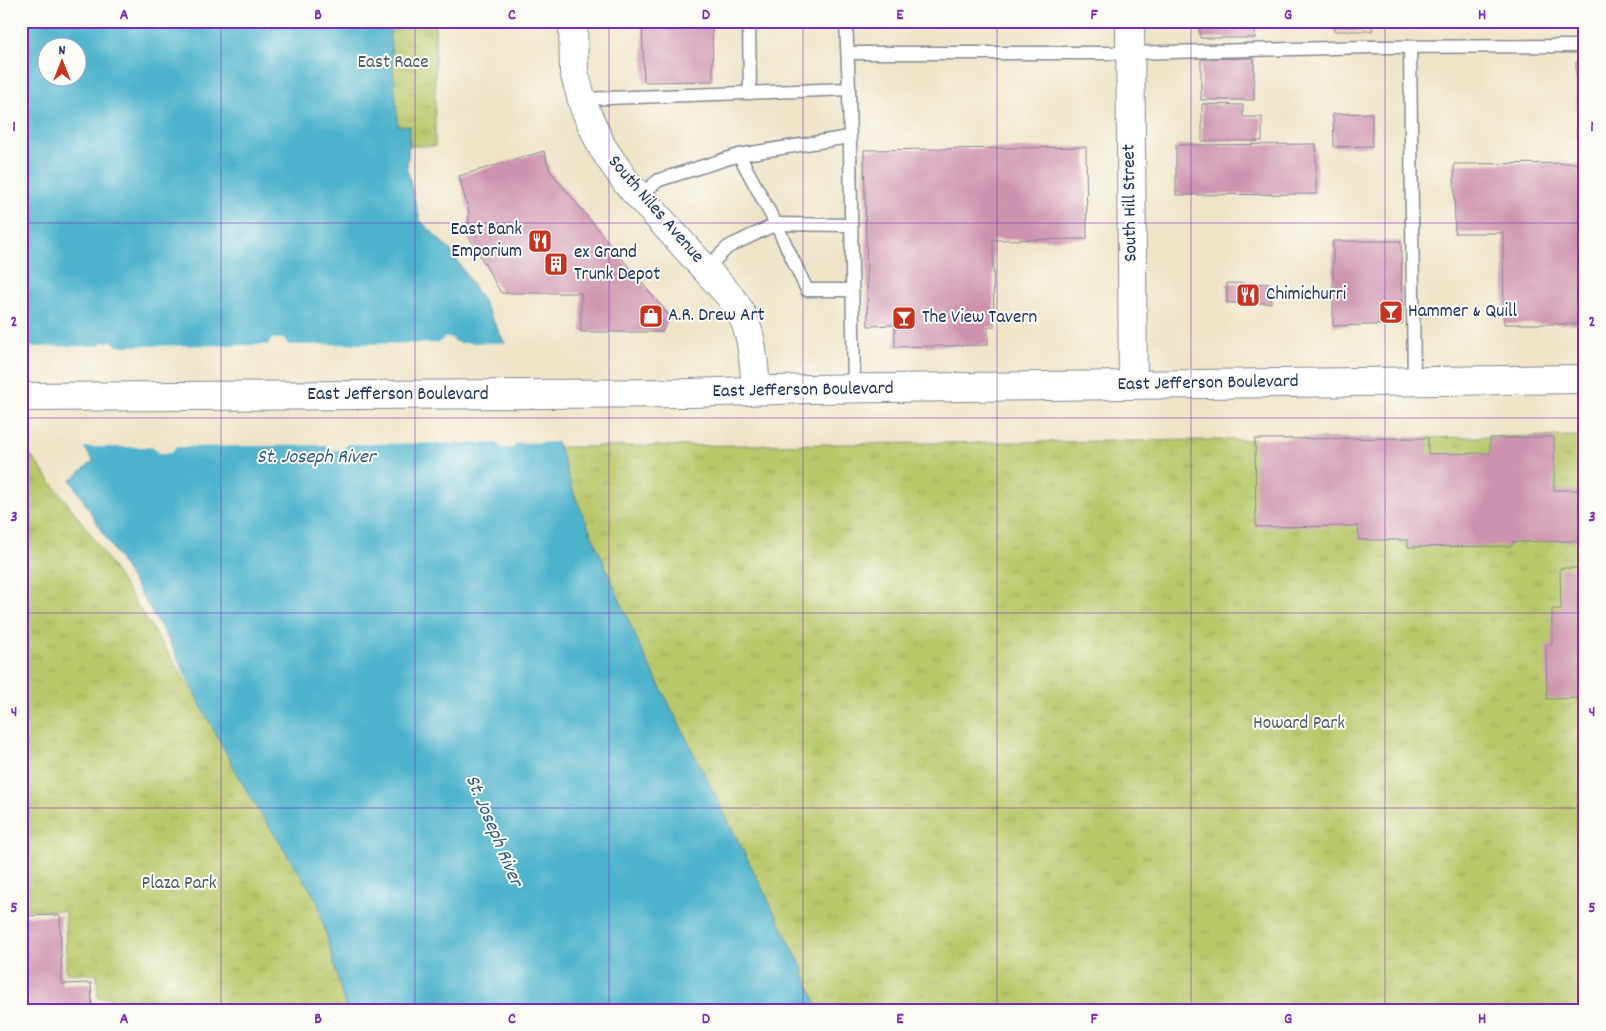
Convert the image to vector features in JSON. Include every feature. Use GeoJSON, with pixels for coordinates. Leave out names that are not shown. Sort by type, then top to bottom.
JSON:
{"type":"FeatureCollection","features":[{"type":"Feature","properties":{"kind":"street","name":"South Niles Avenue"},"geometry":{"type":"LineString","coordinates":[[572,21],[574,72],[582,99],[602,148],[626,182],[736,302],[747,324],[756,390]]}},
{"type":"Feature","properties":{"kind":"street","name":"South Hill Street"},"geometry":{"type":"LineString","coordinates":[[1130,21],[1133,385]]}},
{"type":"Feature","properties":{"kind":"street","name":"East Jefferson Boulevard"},"geometry":{"type":"LineString","coordinates":[[21,397],[691,394],[756,390],[1585,379]]}},
{"type":"Feature","properties":{"kind":"lane"},"geometry":{"type":"LineString","coordinates":[[749,21],[750,93]]}},
{"type":"Feature","properties":{"kind":"lane"},"geometry":{"type":"LineString","coordinates":[[846,21],[854,389]]}},
{"type":"Feature","properties":{"kind":"lane"},"geometry":{"type":"LineString","coordinates":[[848,53],[1130,53],[1585,46]]}},
{"type":"Feature","properties":{"kind":"lane"},"geometry":{"type":"LineString","coordinates":[[1410,48],[1414,381]]}},
{"type":"Feature","properties":{"kind":"lane"},"geometry":{"type":"LineString","coordinates":[[582,99],[849,90]]}},
{"type":"Feature","properties":{"kind":"lane"},"geometry":{"type":"LineString","coordinates":[[639,196],[659,180],[739,155],[849,137]]}},
{"type":"Feature","properties":{"kind":"lane"},"geometry":{"type":"LineString","coordinates":[[739,155],[776,224],[807,290],[852,290]]}},
{"type":"Feature","properties":{"kind":"lane"},"geometry":{"type":"LineString","coordinates":[[706,269],[728,247],[776,224],[851,225]]}},
{"type":"Feature","properties":{"kind":"green space","name":"East Race"},"geometry":{"type":"Polygon","coordinates":[[[286,21],[435,21],[435,146],[409,146],[410,126],[398,127],[286,21]]]}},
{"type":"Feature","properties":{"kind":"green space","name":"Howard Park"},"geometry":{"type":"Polygon","coordinates":[[[1585,436],[1585,1010],[819,1010],[800,963],[641,649],[574,494],[559,447],[1585,436]]]}},
{"type":"Feature","properties":{"kind":"green space","name":"Plaza Park"},"geometry":{"type":"Polygon","coordinates":[[[21,453],[29,453],[90,533],[325,894],[356,1010],[206,1010],[202,1002],[98,998],[97,974],[66,973],[65,911],[21,909],[21,453]]]}},
{"type":"Feature","properties":{"kind":"water","name":"St. Joseph River"},"geometry":{"type":"Polygon","coordinates":[[[21,21],[250,21],[262,28],[266,28],[275,26],[283,21],[389,21],[398,126],[410,126],[407,169],[420,220],[452,252],[484,303],[559,447],[574,494],[641,649],[800,963],[819,1010],[346,1010],[317,900],[251,799],[201,706],[168,639],[71,480],[93,461],[21,345],[21,21]]]}},
{"type":"Feature","properties":{"kind":"pier"},"geometry":{"type":"Polygon","coordinates":[[[444,338],[451,338],[457,343],[508,343],[559,442],[517,443],[512,448],[501,448],[497,443],[348,444],[343,450],[330,450],[324,445],[176,447],[171,453],[159,453],[153,447],[82,447],[21,350],[21,347],[98,346],[103,342],[112,341],[117,346],[267,345],[272,339],[284,339],[289,345],[439,343],[444,338]]]}},
{"type":"Feature","properties":{"kind":"building"},"geometry":{"type":"Polygon","coordinates":[[[642,21],[712,21],[713,81],[644,82],[642,21]]]}},
{"type":"Feature","properties":{"kind":"building"},"geometry":{"type":"Polygon","coordinates":[[[1200,21],[1256,21],[1255,38],[1200,38],[1200,21]]]}},
{"type":"Feature","properties":{"kind":"building"},"geometry":{"type":"Polygon","coordinates":[[[1334,21],[1372,21],[1372,31],[1334,31],[1334,21]]]}},
{"type":"Feature","properties":{"kind":"building"},"geometry":{"type":"Polygon","coordinates":[[[1254,58],[1254,100],[1201,100],[1201,59],[1254,58]]]}},
{"type":"Feature","properties":{"kind":"building"},"geometry":{"type":"Polygon","coordinates":[[[1576,62],[1585,62],[1585,140],[1577,140],[1576,62]]]}},
{"type":"Feature","properties":{"kind":"building"},"geometry":{"type":"Polygon","coordinates":[[[1202,104],[1243,105],[1243,117],[1262,117],[1262,141],[1202,141],[1202,104]]]}},
{"type":"Feature","properties":{"kind":"building"},"geometry":{"type":"Polygon","coordinates":[[[1372,113],[1372,146],[1334,147],[1333,114],[1372,113]]]}},
{"type":"Feature","properties":{"kind":"building"},"geometry":{"type":"Polygon","coordinates":[[[1316,144],[1316,194],[1176,195],[1176,145],[1316,144]]]}},
{"type":"Feature","properties":{"kind":"building"},"geometry":{"type":"Polygon","coordinates":[[[1086,147],[1087,239],[993,240],[994,327],[988,327],[988,345],[895,347],[895,325],[868,326],[864,150],[1086,147]]]}},
{"type":"Feature","properties":{"kind":"building","name":"ex Grand Trunk Depot"},"geometry":{"type":"Polygon","coordinates":[[[544,151],[550,171],[670,317],[662,332],[581,332],[581,293],[501,293],[468,235],[469,212],[459,176],[544,151]]]}},
{"type":"Feature","properties":{"kind":"building"},"geometry":{"type":"Polygon","coordinates":[[[1585,163],[1585,324],[1504,324],[1503,233],[1455,233],[1454,164],[1585,163]]]}},
{"type":"Feature","properties":{"kind":"building"},"geometry":{"type":"Polygon","coordinates":[[[1333,241],[1401,241],[1402,324],[1333,326],[1333,241]]]}},
{"type":"Feature","properties":{"kind":"building"},"geometry":{"type":"Polygon","coordinates":[[[1227,283],[1271,284],[1271,303],[1227,303],[1227,283]]]}},
{"type":"Feature","properties":{"kind":"building"},"geometry":{"type":"Polygon","coordinates":[[[1554,437],[1554,490],[1583,490],[1583,541],[1512,542],[1512,546],[1408,547],[1408,540],[1359,540],[1358,526],[1256,527],[1255,439],[1428,438],[1428,454],[1490,453],[1490,438],[1554,437]]]}},
{"type":"Feature","properties":{"kind":"building"},"geometry":{"type":"Polygon","coordinates":[[[1560,568],[1585,568],[1585,698],[1547,699],[1546,645],[1552,645],[1552,609],[1561,609],[1560,568]]]}},
{"type":"Feature","properties":{"kind":"building"},"geometry":{"type":"Polygon","coordinates":[[[60,915],[62,984],[91,983],[92,1007],[196,1005],[196,1010],[21,1010],[21,916],[60,915]]]}},
{"type":"Feature","properties":{"kind":"place","name":"East Bank Emporium"},"geometry":{"type":"Point","coordinates":[540,241]}},
{"type":"Feature","properties":{"kind":"place","name":"ex Grand Trunk Depot"},"geometry":{"type":"Point","coordinates":[556,264]}},
{"type":"Feature","properties":{"kind":"place","name":"Chimichurri"},"geometry":{"type":"Point","coordinates":[1248,295]}},
{"type":"Feature","properties":{"kind":"place","name":"Hammer & Quill"},"geometry":{"type":"Point","coordinates":[1391,312]}},
{"type":"Feature","properties":{"kind":"place","name":"A.R. Drew Art"},"geometry":{"type":"Point","coordinates":[651,316]}},
{"type":"Feature","properties":{"kind":"place","name":"The View Tavern"},"geometry":{"type":"Point","coordinates":[904,318]}}]}
